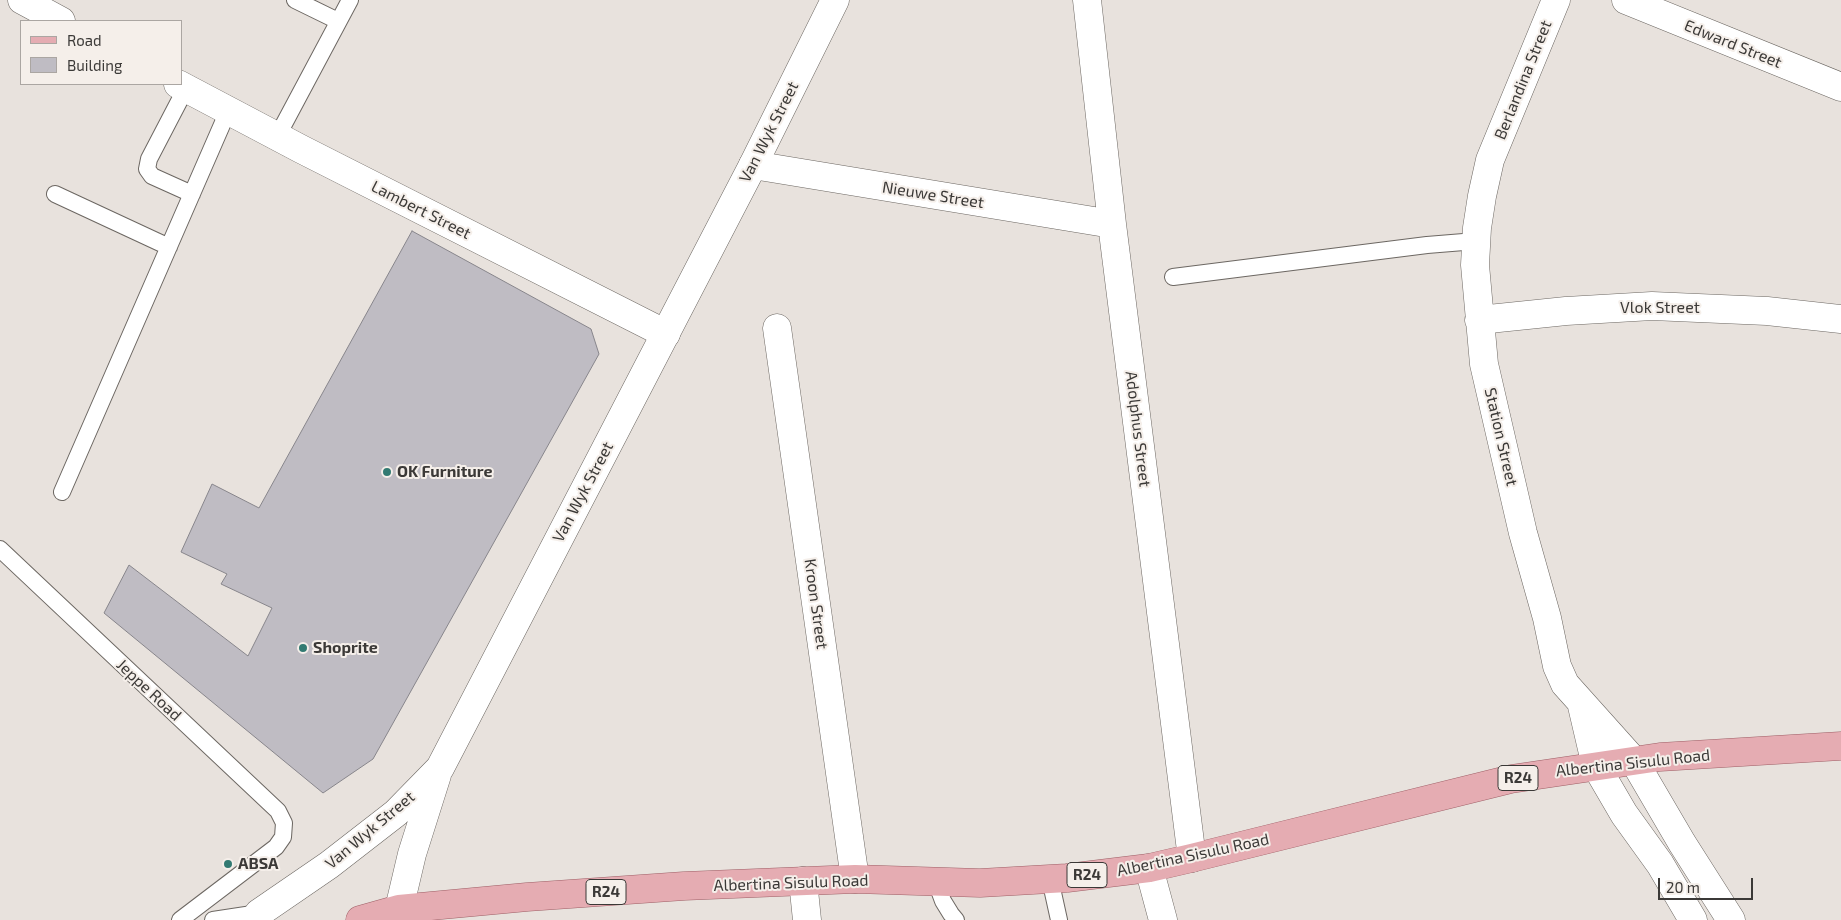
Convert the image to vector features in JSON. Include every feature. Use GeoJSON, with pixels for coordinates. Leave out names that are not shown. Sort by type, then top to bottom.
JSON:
{"type":"FeatureCollection","features":[{"type":"Feature","properties":{"kind":"main road","name":"Albertina Sisulu Road"},"geometry":{"type":"LineString","coordinates":[[360,920],[399,910],[527,897],[674,887],[855,879],[980,884],[1050,879],[1149,868],[1511,779],[1660,757],[1841,746]]}},
{"type":"Feature","properties":{"kind":"street"},"geometry":{"type":"LineString","coordinates":[[22,0],[59,20]]}},
{"type":"Feature","properties":{"kind":"street","name":"Van Wyk Street"},"geometry":{"type":"LineString","coordinates":[[256,916],[363,840],[396,813],[440,768],[753,165],[835,0]]}},
{"type":"Feature","properties":{"kind":"street","name":"Adolphus Street"},"geometry":{"type":"LineString","coordinates":[[1087,0],[1112,224],[1192,858]]}},
{"type":"Feature","properties":{"kind":"street","name":"Berlandina Street"},"geometry":{"type":"LineString","coordinates":[[1490,160],[1556,0]]}},
{"type":"Feature","properties":{"kind":"street","name":"Edward Street"},"geometry":{"type":"LineString","coordinates":[[1626,0],[1841,87]]}},
{"type":"Feature","properties":{"kind":"street","name":"Lambert Street"},"geometry":{"type":"LineString","coordinates":[[182,86],[277,137],[666,334]]}},
{"type":"Feature","properties":{"kind":"street","name":"Station Street"},"geometry":{"type":"LineString","coordinates":[[1490,160],[1481,204],[1475,266],[1484,364],[1523,533],[1557,666],[1566,684],[1634,761],[1730,920]]}},
{"type":"Feature","properties":{"kind":"street","name":"Nieuwe Street"},"geometry":{"type":"LineString","coordinates":[[753,165],[1112,224]]}},
{"type":"Feature","properties":{"kind":"street","name":"Vlok Street"},"geometry":{"type":"LineString","coordinates":[[1479,320],[1566,311],[1652,306],[1766,311],[1841,319]]}},
{"type":"Feature","properties":{"kind":"street","name":"Kroon Street"},"geometry":{"type":"LineString","coordinates":[[777,328],[855,879]]}},
{"type":"Feature","properties":{"kind":"street","name":"Station Street"},"geometry":{"type":"LineString","coordinates":[[1581,702],[1596,766],[1624,814],[1660,864],[1693,920]]}},
{"type":"Feature","properties":{"kind":"street"},"geometry":{"type":"LineString","coordinates":[[399,910],[412,854],[440,768]]}},
{"type":"Feature","properties":{"kind":"street"},"geometry":{"type":"LineString","coordinates":[[1149,868],[1162,920]]}},
{"type":"Feature","properties":{"kind":"street"},"geometry":{"type":"LineString","coordinates":[[803,881],[807,920]]}},
{"type":"Feature","properties":{"kind":"lane"},"geometry":{"type":"LineString","coordinates":[[295,0],[338,21]]}},
{"type":"Feature","properties":{"kind":"lane"},"geometry":{"type":"LineString","coordinates":[[277,137],[350,0]]}},
{"type":"Feature","properties":{"kind":"lane"},"geometry":{"type":"LineString","coordinates":[[182,86],[147,170],[152,176],[192,194]]}},
{"type":"Feature","properties":{"kind":"lane"},"geometry":{"type":"LineString","coordinates":[[62,492],[228,111]]}},
{"type":"Feature","properties":{"kind":"lane"},"geometry":{"type":"LineString","coordinates":[[55,194],[169,246]]}},
{"type":"Feature","properties":{"kind":"lane"},"geometry":{"type":"LineString","coordinates":[[1173,277],[1427,245],[1476,242]]}},
{"type":"Feature","properties":{"kind":"lane","name":"Jeppe Road"},"geometry":{"type":"LineString","coordinates":[[0,549],[278,812],[284,823],[282,837],[276,847],[180,920]]}},
{"type":"Feature","properties":{"kind":"lane"},"geometry":{"type":"LineString","coordinates":[[1050,879],[1059,920]]}},
{"type":"Feature","properties":{"kind":"lane"},"geometry":{"type":"LineString","coordinates":[[936,882],[943,902],[956,920]]}},
{"type":"Feature","properties":{"kind":"lane"},"geometry":{"type":"LineString","coordinates":[[213,920],[256,916]]}},
{"type":"Feature","properties":{"kind":"building"},"geometry":{"type":"Polygon","coordinates":[[[412,231],[591,329],[599,354],[373,759],[323,793],[104,613],[129,565],[248,656],[272,608],[221,584],[227,574],[181,552],[212,484],[259,508],[412,231]]]}},
{"type":"Feature","properties":{"kind":"place","name":"OK Furniture"},"geometry":{"type":"Point","coordinates":[387,472]}},
{"type":"Feature","properties":{"kind":"place","name":"Shoprite"},"geometry":{"type":"Point","coordinates":[303,648]}},
{"type":"Feature","properties":{"kind":"place","name":"ABSA"},"geometry":{"type":"Point","coordinates":[228,864]}}]}
